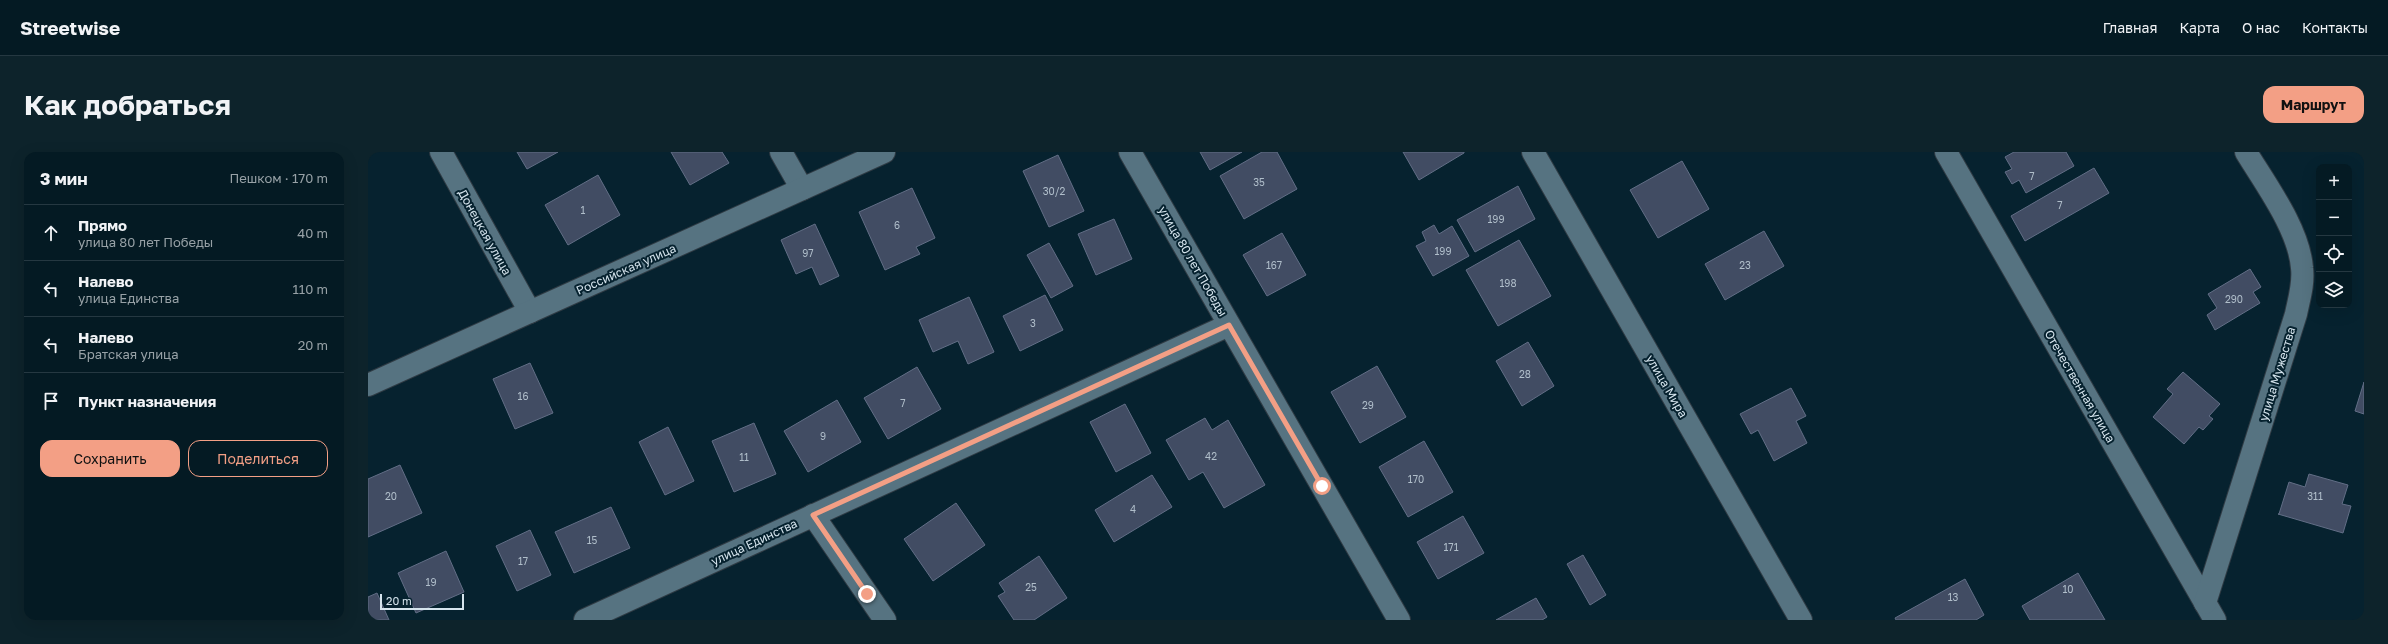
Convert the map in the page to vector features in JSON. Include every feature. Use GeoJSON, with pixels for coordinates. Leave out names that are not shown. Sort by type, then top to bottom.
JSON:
{"type":"FeatureCollection","features":[{"type":"Feature","properties":{"kind":"street","name":"Донецкая улица"},"geometry":{"type":"LineString","coordinates":[[441,152],[530,312]]}},
{"type":"Feature","properties":{"kind":"street"},"geometry":{"type":"LineString","coordinates":[[781,152],[802,189]]}},
{"type":"Feature","properties":{"kind":"street","name":"Российская улица"},"geometry":{"type":"LineString","coordinates":[[368,385],[884,152]]}},
{"type":"Feature","properties":{"kind":"street","name":"улица 80 лет Победы"},"geometry":{"type":"LineString","coordinates":[[1130,152],[1399,620]]}},
{"type":"Feature","properties":{"kind":"street","name":"улица Мира"},"geometry":{"type":"LineString","coordinates":[[1533,152],[1801,620]]}},
{"type":"Feature","properties":{"kind":"street","name":"Отечественная улица"},"geometry":{"type":"LineString","coordinates":[[1946,152],[2210,611]]}},
{"type":"Feature","properties":{"kind":"street","name":"улица Мужества"},"geometry":{"type":"LineString","coordinates":[[2210,611],[2296,314],[2302,285],[2300,251],[2284,215],[2246,152]]}},
{"type":"Feature","properties":{"kind":"street","name":"улица Единства"},"geometry":{"type":"LineString","coordinates":[[585,620],[1229,325]]}},
{"type":"Feature","properties":{"kind":"street"},"geometry":{"type":"LineString","coordinates":[[813,515],[884,620]]}},
{"type":"Feature","properties":{"kind":"building"},"geometry":{"type":"Polygon","coordinates":[[[517,152],[558,152],[527,169],[517,152]]]}},
{"type":"Feature","properties":{"kind":"building"},"geometry":{"type":"Polygon","coordinates":[[[671,152],[722,152],[729,163],[690,185],[671,152]]]}},
{"type":"Feature","properties":{"kind":"building"},"geometry":{"type":"Polygon","coordinates":[[[1200,152],[1242,152],[1210,170],[1200,152]]]}},
{"type":"Feature","properties":{"kind":"building"},"geometry":{"type":"Polygon","coordinates":[[[1262,152],[1277,152],[1297,189],[1244,219],[1220,176],[1262,152]]]}},
{"type":"Feature","properties":{"kind":"building"},"geometry":{"type":"Polygon","coordinates":[[[1403,152],[1464,152],[1464,153],[1419,180],[1403,152]]]}},
{"type":"Feature","properties":{"kind":"building"},"geometry":{"type":"Polygon","coordinates":[[[2014,152],[2066,152],[2074,166],[2026,193],[2019,180],[2012,184],[2005,172],[2012,169],[2005,157],[2014,152]]]}},
{"type":"Feature","properties":{"kind":"building"},"geometry":{"type":"Polygon","coordinates":[[[1058,155],[1084,211],[1049,227],[1023,171],[1058,155]]]}},
{"type":"Feature","properties":{"kind":"building"},"geometry":{"type":"Polygon","coordinates":[[[1682,161],[1709,209],[1658,238],[1630,190],[1682,161]]]}},
{"type":"Feature","properties":{"kind":"building"},"geometry":{"type":"Polygon","coordinates":[[[2094,168],[2109,193],[2025,241],[2011,216],[2094,168]]]}},
{"type":"Feature","properties":{"kind":"building"},"geometry":{"type":"Polygon","coordinates":[[[598,175],[620,215],[568,245],[545,205],[598,175]]]}},
{"type":"Feature","properties":{"kind":"building"},"geometry":{"type":"Polygon","coordinates":[[[1518,186],[1535,219],[1475,252],[1457,220],[1518,186]]]}},
{"type":"Feature","properties":{"kind":"building"},"geometry":{"type":"Polygon","coordinates":[[[912,188],[935,238],[916,247],[920,254],[885,270],[859,212],[912,188]]]}},
{"type":"Feature","properties":{"kind":"building"},"geometry":{"type":"Polygon","coordinates":[[[1114,219],[1132,259],[1096,275],[1078,234],[1114,219]]]}},
{"type":"Feature","properties":{"kind":"building"},"geometry":{"type":"Polygon","coordinates":[[[815,224],[839,276],[820,285],[812,267],[796,274],[781,240],[815,224]]]}},
{"type":"Feature","properties":{"kind":"building"},"geometry":{"type":"Polygon","coordinates":[[[1434,225],[1439,234],[1452,226],[1469,256],[1433,276],[1416,246],[1426,241],[1422,232],[1434,225]]]}},
{"type":"Feature","properties":{"kind":"building"},"geometry":{"type":"Polygon","coordinates":[[[1764,231],[1784,266],[1725,300],[1705,264],[1764,231]]]}},
{"type":"Feature","properties":{"kind":"building"},"geometry":{"type":"Polygon","coordinates":[[[1282,233],[1306,275],[1267,296],[1243,255],[1282,233]]]}},
{"type":"Feature","properties":{"kind":"building"},"geometry":{"type":"Polygon","coordinates":[[[1519,240],[1551,296],[1498,326],[1466,270],[1519,240]]]}},
{"type":"Feature","properties":{"kind":"building"},"geometry":{"type":"Polygon","coordinates":[[[1049,243],[1073,286],[1051,298],[1027,255],[1049,243]]]}},
{"type":"Feature","properties":{"kind":"building"},"geometry":{"type":"Polygon","coordinates":[[[2250,269],[2261,287],[2253,292],[2260,303],[2215,330],[2207,315],[2217,308],[2208,294],[2250,269]]]}},
{"type":"Feature","properties":{"kind":"building"},"geometry":{"type":"Polygon","coordinates":[[[1045,295],[1063,330],[1020,351],[1003,316],[1045,295]]]}},
{"type":"Feature","properties":{"kind":"building"},"geometry":{"type":"Polygon","coordinates":[[[969,297],[994,352],[968,364],[958,341],[933,352],[919,320],[969,297]]]}},
{"type":"Feature","properties":{"kind":"building"},"geometry":{"type":"Polygon","coordinates":[[[1528,342],[1554,386],[1522,406],[1496,361],[1528,342]]]}},
{"type":"Feature","properties":{"kind":"building"},"geometry":{"type":"Polygon","coordinates":[[[530,363],[553,413],[515,429],[493,379],[530,363]]]}},
{"type":"Feature","properties":{"kind":"building"},"geometry":{"type":"Polygon","coordinates":[[[1377,366],[1406,417],[1360,443],[1331,392],[1377,366]]]}},
{"type":"Feature","properties":{"kind":"building"},"geometry":{"type":"Polygon","coordinates":[[[917,367],[941,409],[888,439],[864,398],[917,367]]]}},
{"type":"Feature","properties":{"kind":"building"},"geometry":{"type":"Polygon","coordinates":[[[2183,372],[2220,404],[2209,416],[2213,419],[2203,430],[2199,427],[2184,444],[2153,417],[2173,394],[2167,389],[2183,372]]]}},
{"type":"Feature","properties":{"kind":"building"},"geometry":{"type":"Polygon","coordinates":[[[2364,382],[2364,414],[2355,411],[2364,382]]]}},
{"type":"Feature","properties":{"kind":"building"},"geometry":{"type":"Polygon","coordinates":[[[1791,388],[1806,416],[1796,421],[1807,443],[1774,461],[1758,430],[1751,434],[1740,414],[1791,388]]]}},
{"type":"Feature","properties":{"kind":"building"},"geometry":{"type":"Polygon","coordinates":[[[837,400],[861,442],[808,472],[784,431],[837,400]]]}},
{"type":"Feature","properties":{"kind":"building"},"geometry":{"type":"Polygon","coordinates":[[[1125,404],[1151,453],[1116,472],[1090,422],[1125,404]]]}},
{"type":"Feature","properties":{"kind":"building"},"geometry":{"type":"Polygon","coordinates":[[[1205,418],[1212,430],[1228,420],[1265,485],[1224,508],[1203,472],[1189,480],[1166,440],[1205,418]]]}},
{"type":"Feature","properties":{"kind":"building"},"geometry":{"type":"Polygon","coordinates":[[[754,423],[776,474],[734,492],[712,441],[754,423]]]}},
{"type":"Feature","properties":{"kind":"building"},"geometry":{"type":"Polygon","coordinates":[[[668,427],[694,481],[665,495],[639,442],[668,427]]]}},
{"type":"Feature","properties":{"kind":"building"},"geometry":{"type":"Polygon","coordinates":[[[1424,441],[1453,492],[1408,517],[1379,467],[1424,441]]]}},
{"type":"Feature","properties":{"kind":"building"},"geometry":{"type":"Polygon","coordinates":[[[400,465],[422,513],[368,537],[368,479],[400,465]]]}},
{"type":"Feature","properties":{"kind":"building"},"geometry":{"type":"Polygon","coordinates":[[[2309,474],[2348,485],[2342,504],[2351,506],[2343,533],[2278,514],[2289,482],[2305,487],[2309,474]]]}},
{"type":"Feature","properties":{"kind":"building"},"geometry":{"type":"Polygon","coordinates":[[[1152,475],[1172,507],[1114,542],[1095,510],[1152,475]]]}},
{"type":"Feature","properties":{"kind":"building"},"geometry":{"type":"Polygon","coordinates":[[[956,503],[985,545],[933,581],[904,539],[956,503]]]}},
{"type":"Feature","properties":{"kind":"building"},"geometry":{"type":"Polygon","coordinates":[[[611,507],[630,548],[574,573],[555,532],[611,507]]]}},
{"type":"Feature","properties":{"kind":"building"},"geometry":{"type":"Polygon","coordinates":[[[1463,516],[1484,553],[1438,579],[1417,542],[1463,516]]]}},
{"type":"Feature","properties":{"kind":"building"},"geometry":{"type":"Polygon","coordinates":[[[530,530],[551,575],[517,591],[496,546],[530,530]]]}},
{"type":"Feature","properties":{"kind":"building"},"geometry":{"type":"Polygon","coordinates":[[[446,551],[464,592],[416,613],[398,573],[446,551]]]}},
{"type":"Feature","properties":{"kind":"building"},"geometry":{"type":"Polygon","coordinates":[[[1583,555],[1606,595],[1590,605],[1567,564],[1583,555]]]}},
{"type":"Feature","properties":{"kind":"building"},"geometry":{"type":"Polygon","coordinates":[[[1039,556],[1067,598],[1034,620],[1014,620],[998,596],[1005,592],[999,583],[1039,556]]]}},
{"type":"Feature","properties":{"kind":"building"},"geometry":{"type":"Polygon","coordinates":[[[2078,573],[2105,620],[2030,620],[2022,606],[2078,573]]]}},
{"type":"Feature","properties":{"kind":"building"},"geometry":{"type":"Polygon","coordinates":[[[1965,579],[1984,615],[1976,620],[1896,620],[1895,618],[1965,579]]]}},
{"type":"Feature","properties":{"kind":"building"},"geometry":{"type":"Polygon","coordinates":[[[377,593],[389,620],[368,620],[368,597],[377,593]]]}},
{"type":"Feature","properties":{"kind":"building"},"geometry":{"type":"Polygon","coordinates":[[[1536,598],[1547,617],[1542,620],[1496,620],[1536,598]]]}},
{"type":"Feature","properties":{"kind":"route"},"geometry":{"type":"LineString","coordinates":[[867,594],[813,515],[1229,325],[1322,486]]}}]}
